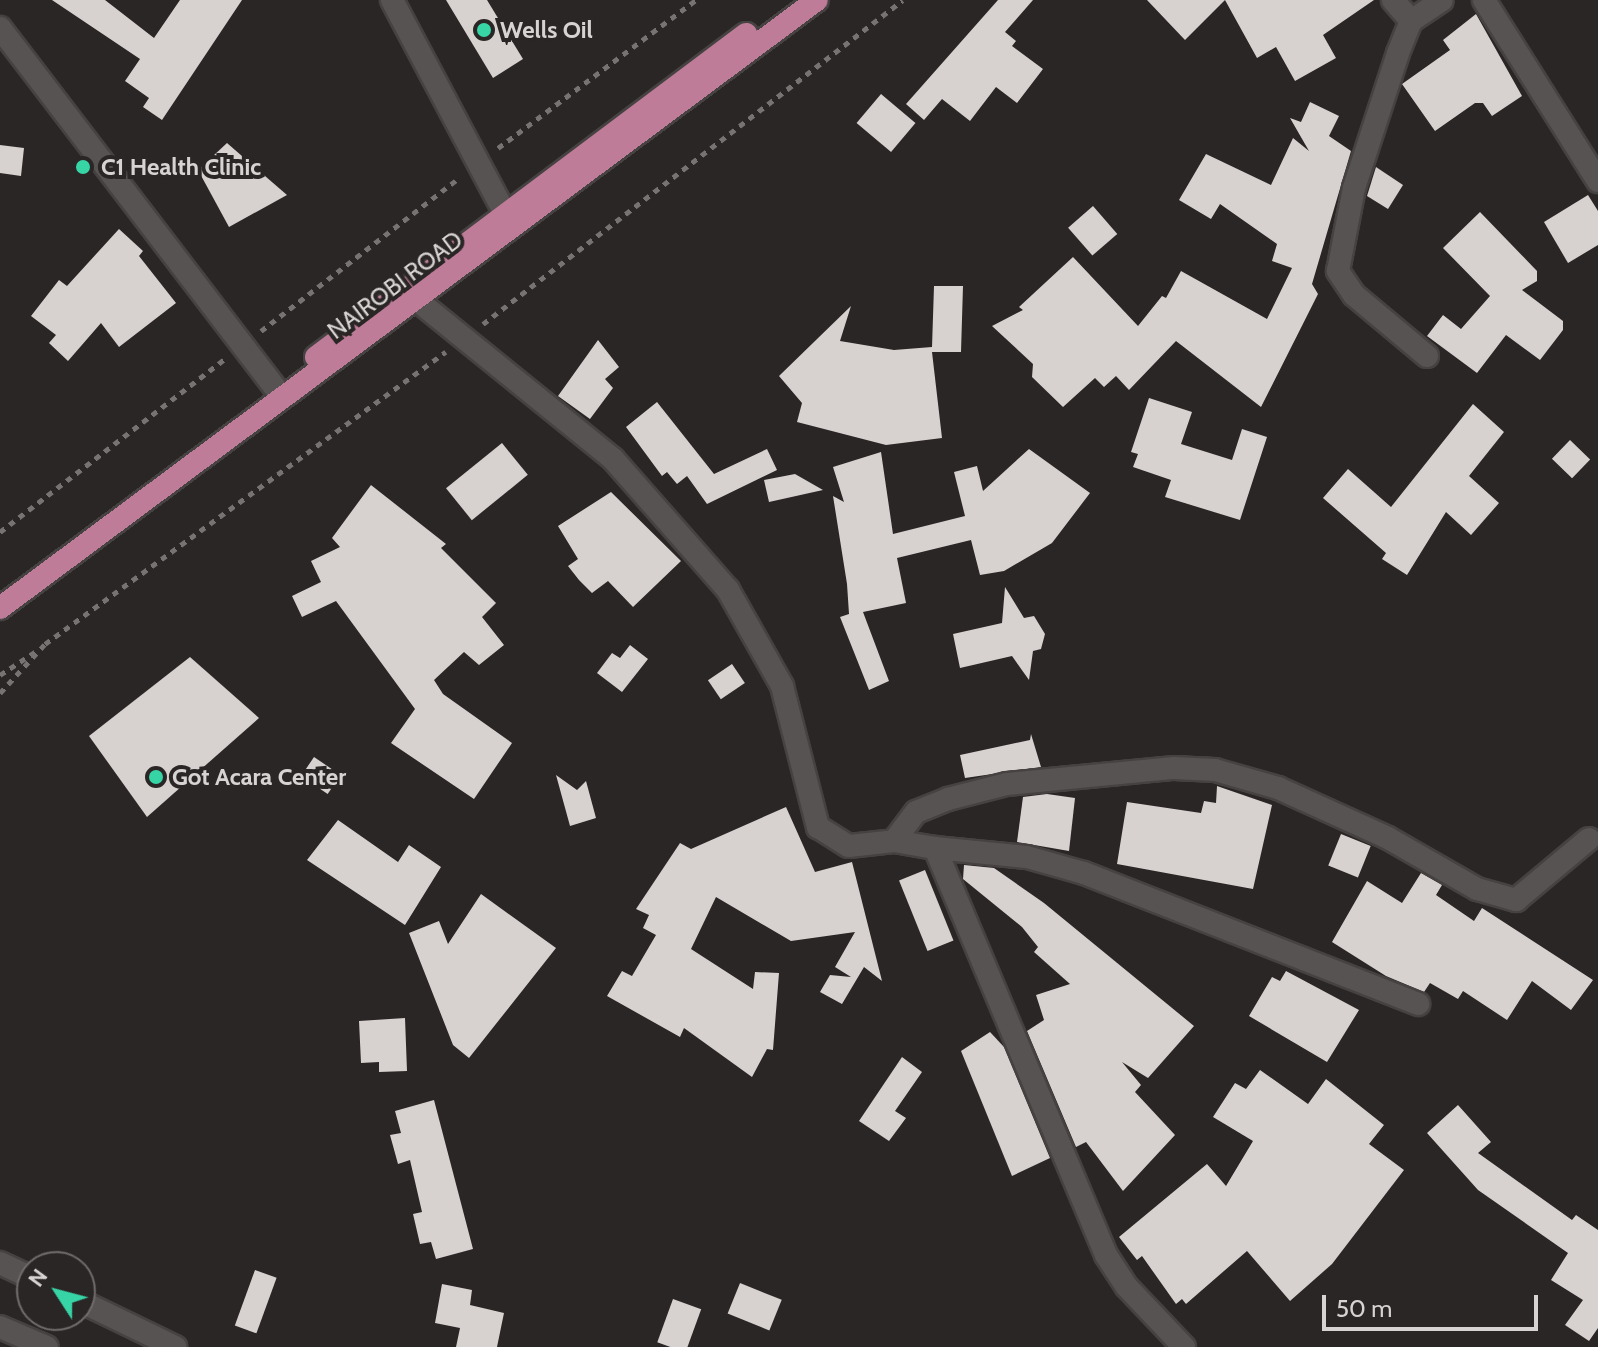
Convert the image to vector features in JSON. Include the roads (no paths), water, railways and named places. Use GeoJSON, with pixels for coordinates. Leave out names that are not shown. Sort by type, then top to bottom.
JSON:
{"type":"FeatureCollection","features":[{"type":"Feature","properties":{"kind":"highway","name":"NAIROBI ROAD"},"geometry":{"type":"LineString","coordinates":[[0,591],[792,0]]}},
{"type":"Feature","properties":{"kind":"highway","name":"NAIROBI ROAD"},"geometry":{"type":"LineString","coordinates":[[0,608],[418,301],[817,0]]}},
{"type":"Feature","properties":{"kind":"street"},"geometry":{"type":"LineString","coordinates":[[392,0],[505,213]]}},
{"type":"Feature","properties":{"kind":"street"},"geometry":{"type":"LineString","coordinates":[[1393,0],[1411,21]]}},
{"type":"Feature","properties":{"kind":"street"},"geometry":{"type":"LineString","coordinates":[[1427,356],[1354,295],[1338,271],[1354,188],[1411,21],[1442,0]]}},
{"type":"Feature","properties":{"kind":"street"},"geometry":{"type":"LineString","coordinates":[[1484,0],[1598,181]]}},
{"type":"Feature","properties":{"kind":"street"},"geometry":{"type":"LineString","coordinates":[[0,28],[275,388]]}},
{"type":"Feature","properties":{"kind":"street"},"geometry":{"type":"LineString","coordinates":[[418,301],[613,459],[728,590],[782,686],[818,827],[849,846],[894,841],[935,848],[1013,854],[1084,873],[1418,1004]]}},
{"type":"Feature","properties":{"kind":"street"},"geometry":{"type":"LineString","coordinates":[[894,841],[916,812],[948,799],[1007,784],[1174,768],[1215,770],[1278,788],[1507,899],[1533,890],[1589,839]]}},
{"type":"Feature","properties":{"kind":"street"},"geometry":{"type":"LineString","coordinates":[[935,848],[1106,1255],[1127,1287],[1184,1347]]}},
{"type":"Feature","properties":{"kind":"street"},"geometry":{"type":"LineString","coordinates":[[96,1309],[175,1347]]}},
{"type":"Feature","properties":{"kind":"street"},"geometry":{"type":"LineString","coordinates":[[0,1327],[47,1347]]}},
{"type":"Feature","properties":{"kind":"place","name":"Wells Oil"},"geometry":{"type":"Point","coordinates":[484,30]}},
{"type":"Feature","properties":{"kind":"place","name":"C1 Health Clinic"},"geometry":{"type":"Point","coordinates":[83,167]}},
{"type":"Feature","properties":{"kind":"place","name":"Got Acara Center"},"geometry":{"type":"Point","coordinates":[156,777]}}]}
